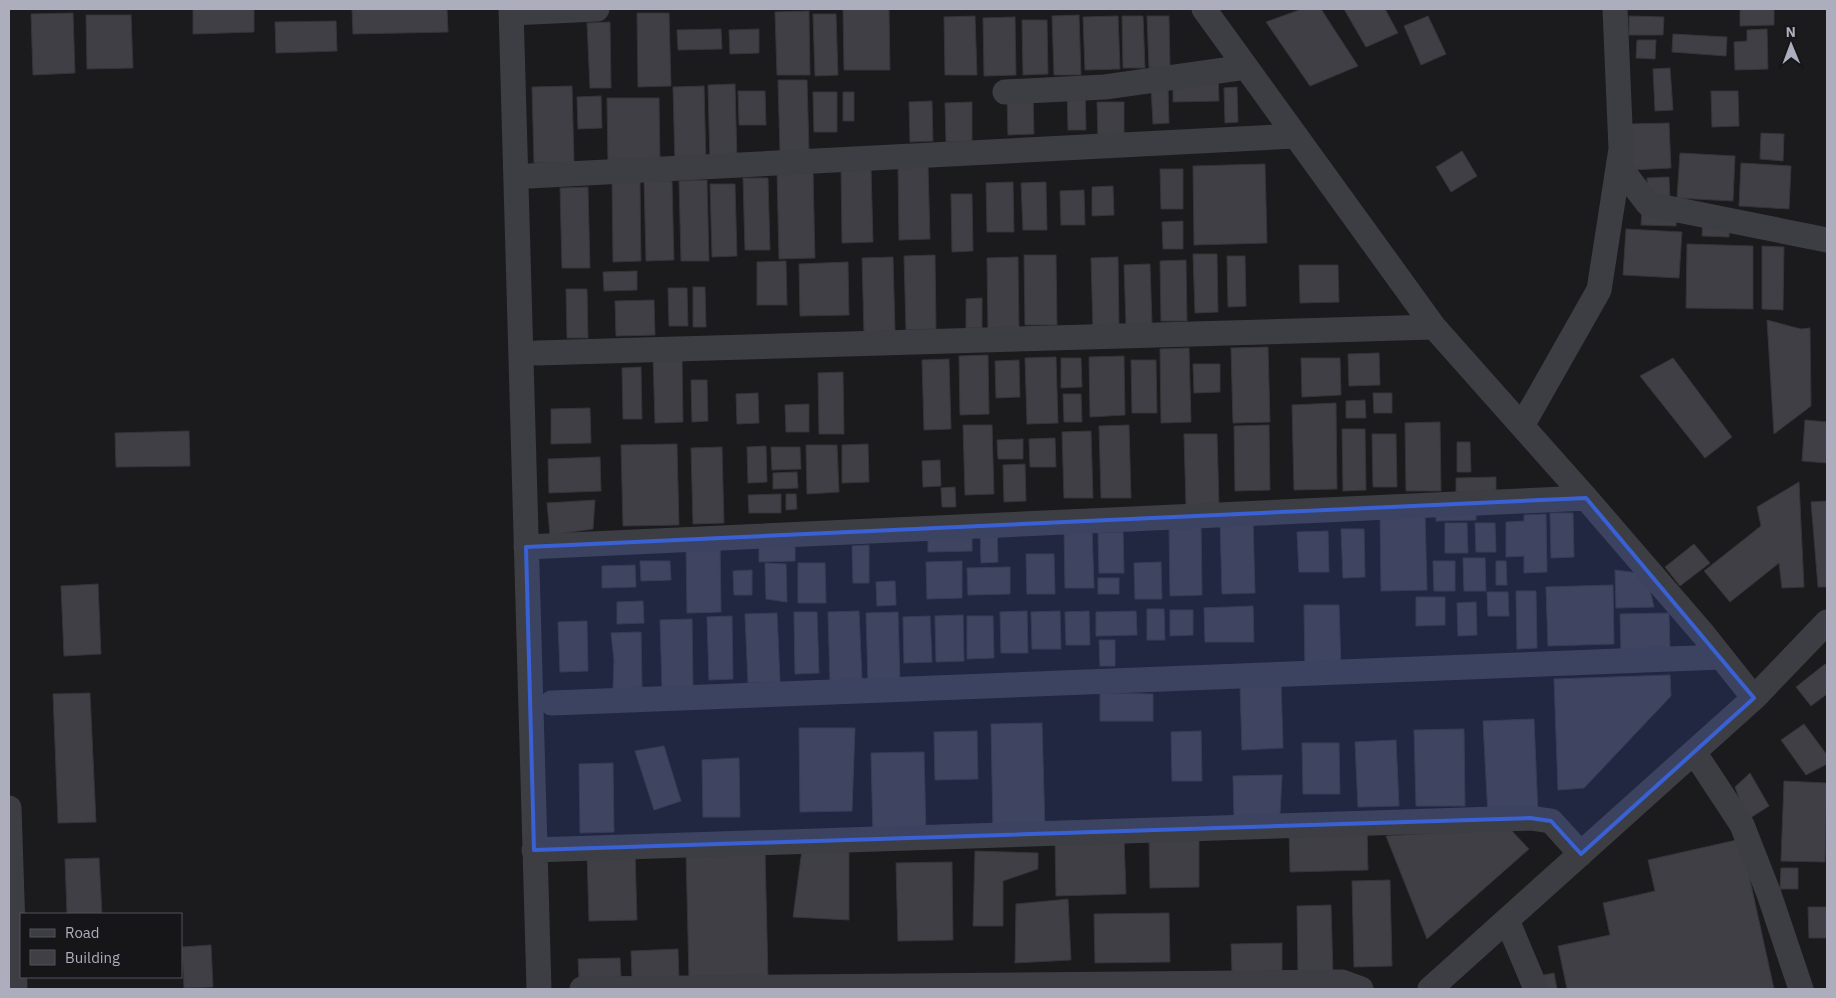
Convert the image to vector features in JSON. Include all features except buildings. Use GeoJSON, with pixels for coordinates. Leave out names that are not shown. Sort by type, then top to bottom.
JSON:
{"type":"FeatureCollection","features":[{"type":"Feature","properties":{"kind":"street"},"geometry":{"type":"LineString","coordinates":[[539,989],[511,11],[597,9]]}},
{"type":"Feature","properties":{"kind":"street"},"geometry":{"type":"LineString","coordinates":[[1204,9],[1434,327],[1523,424],[1704,635],[1754,698]]}},
{"type":"Feature","properties":{"kind":"street"},"geometry":{"type":"LineString","coordinates":[[1523,424],[1599,290],[1621,149],[1615,9]]}},
{"type":"Feature","properties":{"kind":"street"},"geometry":{"type":"LineString","coordinates":[[1005,92],[1105,87],[1246,67]]}},
{"type":"Feature","properties":{"kind":"street"},"geometry":{"type":"LineString","coordinates":[[529,176],[1296,136]]}},
{"type":"Feature","properties":{"kind":"street"},"geometry":{"type":"LineString","coordinates":[[1619,166],[1648,204],[1827,240]]}},
{"type":"Feature","properties":{"kind":"street"},"geometry":{"type":"LineString","coordinates":[[537,353],[1434,327]]}},
{"type":"Feature","properties":{"kind":"street"},"geometry":{"type":"LineString","coordinates":[[526,547],[1586,498]]}},
{"type":"Feature","properties":{"kind":"street"},"geometry":{"type":"LineString","coordinates":[[1430,989],[1754,698],[1827,622]]}},
{"type":"Feature","properties":{"kind":"street"},"geometry":{"type":"LineString","coordinates":[[552,703],[1721,658]]}},
{"type":"Feature","properties":{"kind":"street"},"geometry":{"type":"LineString","coordinates":[[1694,752],[1742,825],[1769,894],[1801,989]]}},
{"type":"Feature","properties":{"kind":"street"},"geometry":{"type":"LineString","coordinates":[[9,808],[15,989]]}},
{"type":"Feature","properties":{"kind":"street"},"geometry":{"type":"LineString","coordinates":[[534,850],[1530,818],[1551,821],[1581,854]]}},
{"type":"Feature","properties":{"kind":"street"},"geometry":{"type":"LineString","coordinates":[[1507,920],[1536,989]]}},
{"type":"Feature","properties":{"kind":"street"},"geometry":{"type":"LineString","coordinates":[[582,989],[1342,982],[1361,989]]}},
{"type":"Feature","properties":{"kind":"highlighted area"},"geometry":{"type":"Polygon","coordinates":[[[1586,498],[1754,698],[1581,854],[1551,821],[1530,818],[534,850],[526,547],[1586,498]]]}}]}
